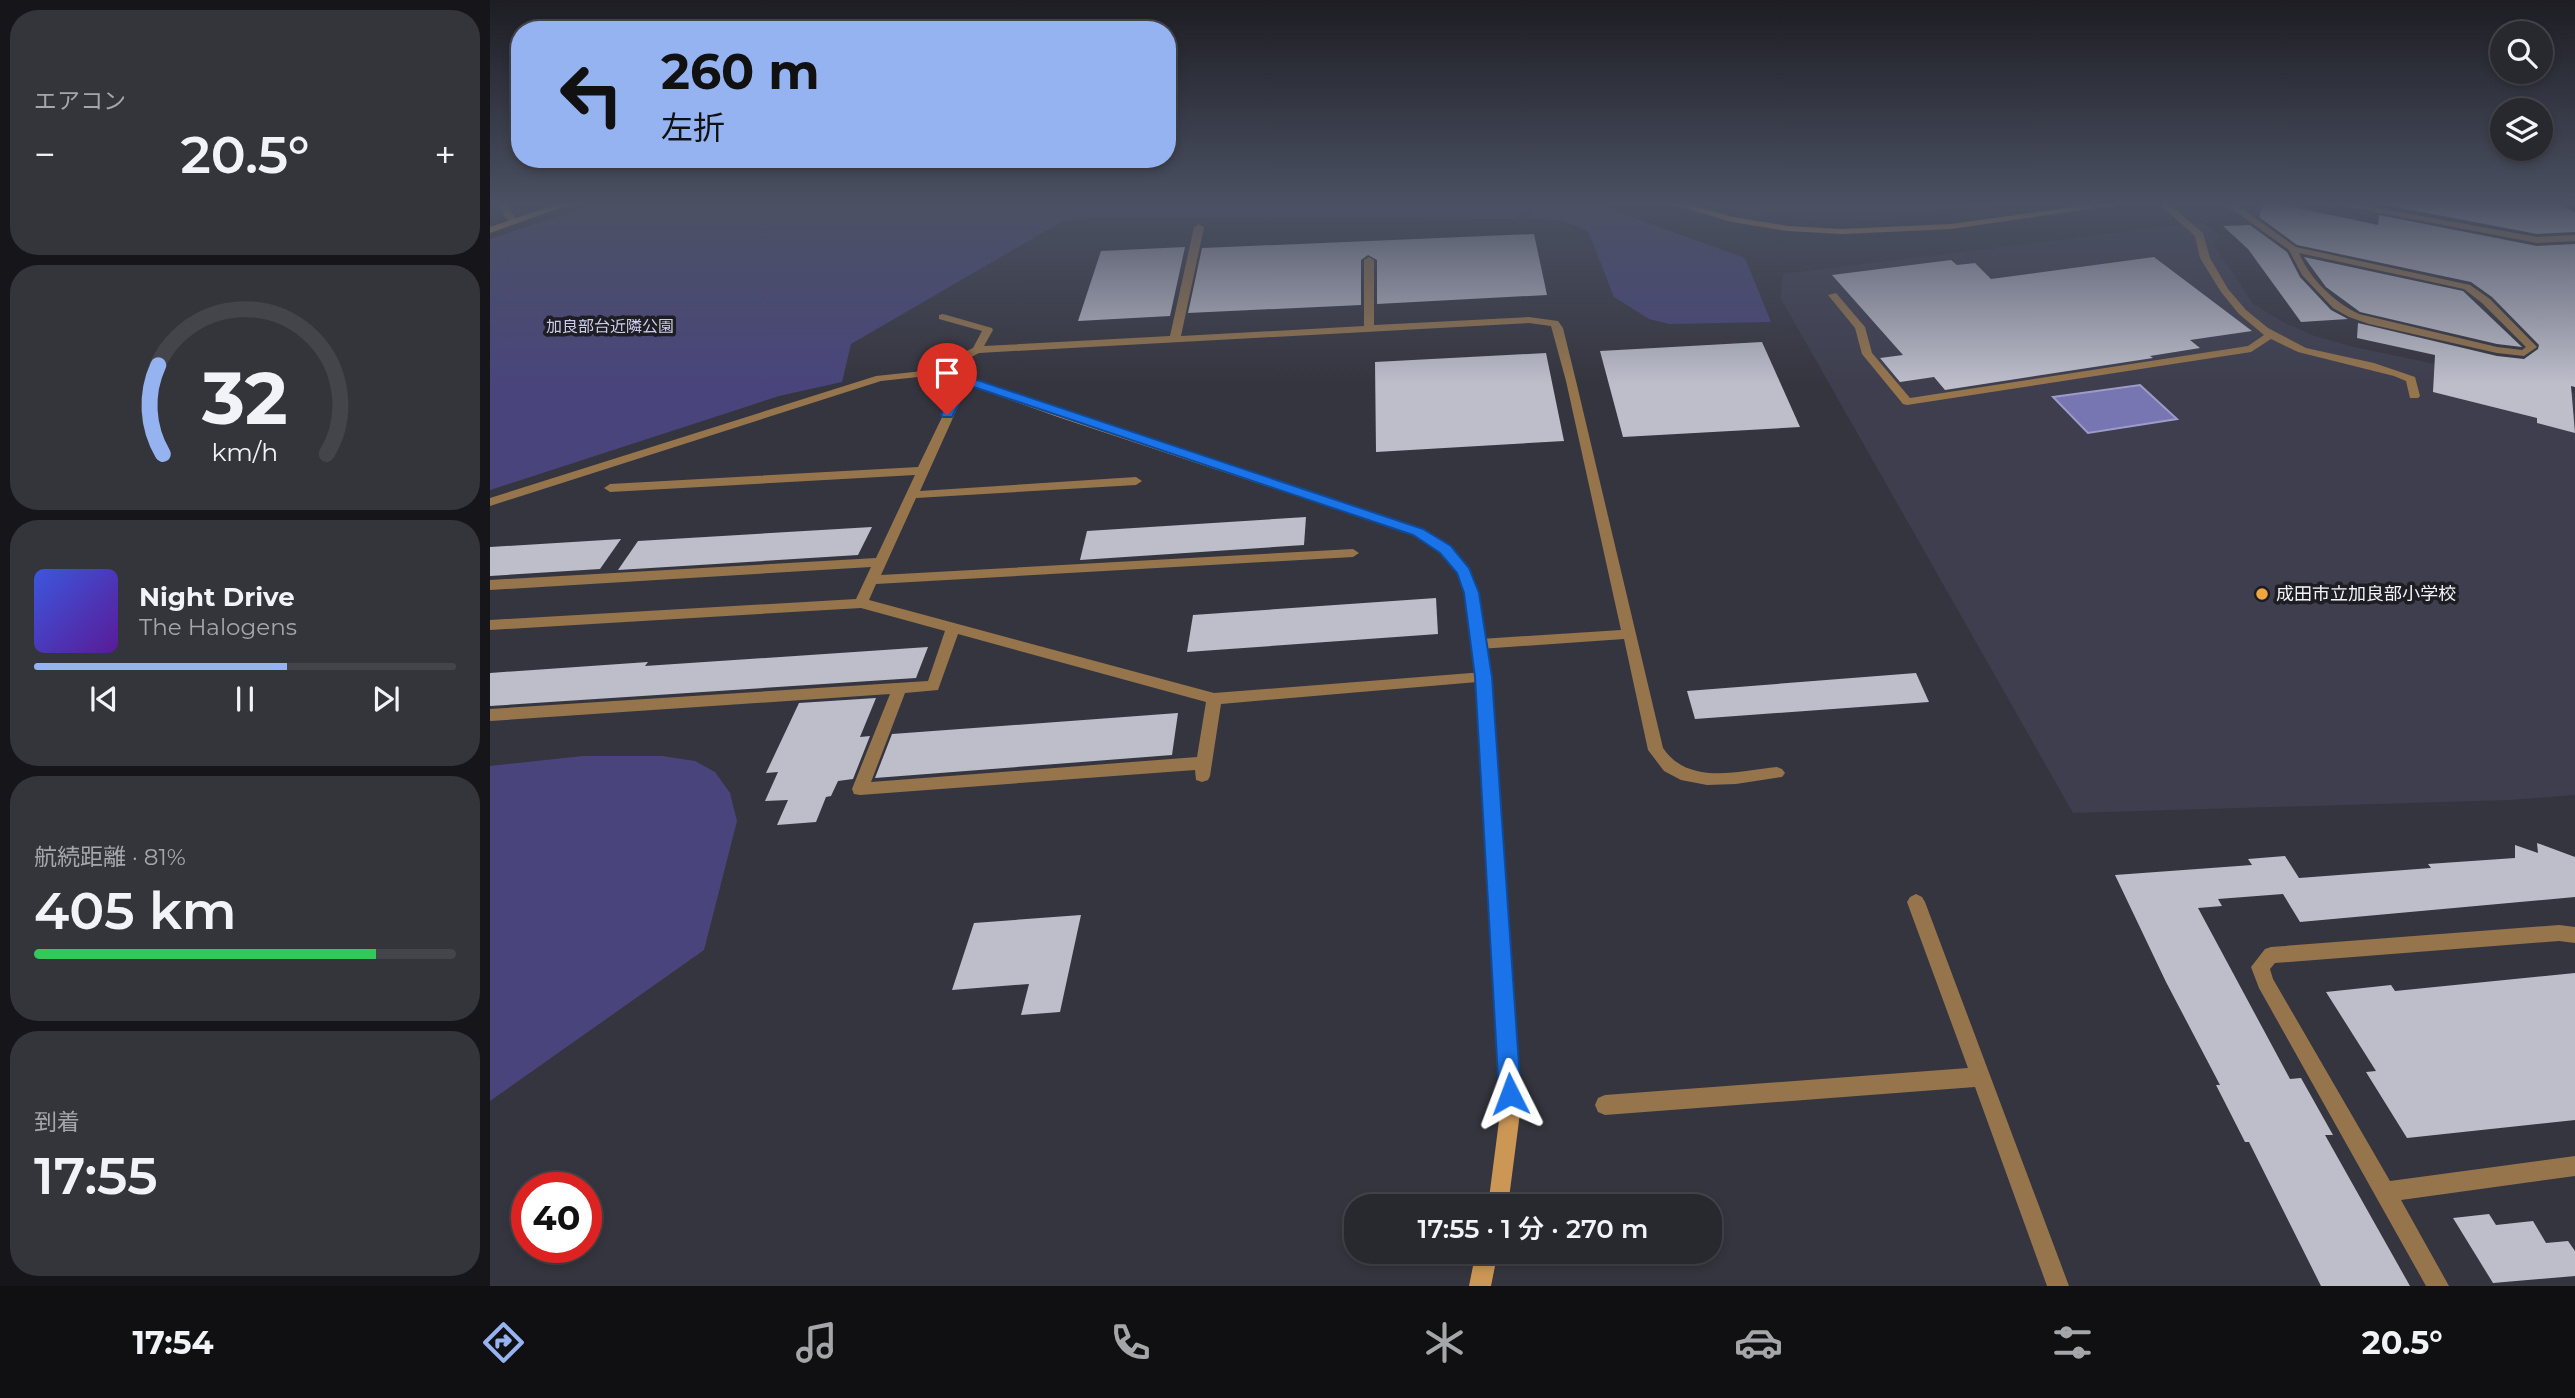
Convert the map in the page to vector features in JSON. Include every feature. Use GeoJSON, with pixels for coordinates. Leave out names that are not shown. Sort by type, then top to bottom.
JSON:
{"type":"FeatureCollection","features":[{"type":"Feature","properties":{"kind":"street"},"geometry":{"type":"LineString","coordinates":[[1175,339],[1191,264]]}},
{"type":"Feature","properties":{"kind":"street"},"geometry":{"type":"LineString","coordinates":[[1369,264],[1369,328]]}},
{"type":"Feature","properties":{"kind":"street"},"geometry":{"type":"LineString","coordinates":[[2208,264],[2225,293],[2242,312],[2271,334],[2300,349],[2384,367],[2411,379],[2414,396]]}},
{"type":"Feature","properties":{"kind":"street"},"geometry":{"type":"LineString","coordinates":[[2299,264],[2331,301],[2352,315],[2497,350],[2524,353],[2532,347],[2486,301],[2467,287],[2362,264]]}},
{"type":"Feature","properties":{"kind":"street"},"geometry":{"type":"LineString","coordinates":[[1833,295],[1860,327],[1867,354],[1907,402],[2251,349],[2271,334]]}},
{"type":"Feature","properties":{"kind":"street"},"geometry":{"type":"LineString","coordinates":[[943,317],[988,330],[978,350]]}},
{"type":"Feature","properties":{"kind":"street"},"geometry":{"type":"LineString","coordinates":[[942,372],[958,359],[978,350],[1537,319],[1554,323],[1558,328],[1571,380],[1647,722],[1656,750],[1668,767],[1688,776],[1706,779],[1777,773]]}},
{"type":"Feature","properties":{"kind":"street"},"geometry":{"type":"LineString","coordinates":[[490,502],[880,378],[942,372],[1418,532],[1445,550],[1464,571],[1472,593],[1484,677],[1510,1094],[1500,1194]]}},
{"type":"Feature","properties":{"kind":"street"},"geometry":{"type":"LineString","coordinates":[[861,603],[965,380]]}},
{"type":"Feature","properties":{"kind":"street"},"geometry":{"type":"LineString","coordinates":[[610,488],[921,471]]}},
{"type":"Feature","properties":{"kind":"street"},"geometry":{"type":"LineString","coordinates":[[910,495],[1136,481]]}},
{"type":"Feature","properties":{"kind":"street"},"geometry":{"type":"LineString","coordinates":[[871,580],[1353,554]]}},
{"type":"Feature","properties":{"kind":"street"},"geometry":{"type":"LineString","coordinates":[[490,585],[879,562]]}},
{"type":"Feature","properties":{"kind":"street"},"geometry":{"type":"LineString","coordinates":[[490,625],[861,603],[1214,699],[1484,677]]}},
{"type":"Feature","properties":{"kind":"street"},"geometry":{"type":"LineString","coordinates":[[490,715],[933,686],[953,629]]}},
{"type":"Feature","properties":{"kind":"street"},"geometry":{"type":"LineString","coordinates":[[1480,644],[1629,634]]}},
{"type":"Feature","properties":{"kind":"street"},"geometry":{"type":"LineString","coordinates":[[900,688],[860,789],[1203,770],[1214,699]]}},
{"type":"Feature","properties":{"kind":"street"},"geometry":{"type":"LineString","coordinates":[[1916,902],[2058,1286]]}},
{"type":"Feature","properties":{"kind":"street"},"geometry":{"type":"LineString","coordinates":[[2438,1286],[2265,982],[2260,967],[2271,955],[2559,933],[2575,935]]}},
{"type":"Feature","properties":{"kind":"street"},"geometry":{"type":"LineString","coordinates":[[1605,1105],[1981,1077]]}},
{"type":"Feature","properties":{"kind":"street"},"geometry":{"type":"LineString","coordinates":[[2385,1192],[2575,1166]]}},
{"type":"Feature","properties":{"kind":"street"},"geometry":{"type":"LineString","coordinates":[[1480,1286],[1484,1264]]}},
{"type":"Feature","properties":{"kind":"shaded area","name":"成田市立加良部小学校"},"geometry":{"type":"Polygon","coordinates":[[[1864,264],[2227,264],[2253,304],[2312,335],[2354,347],[2575,393],[2575,795],[2511,800],[2073,813],[1780,297],[1783,274],[1864,264]]]}},
{"type":"Feature","properties":{"kind":"shaded area"},"geometry":{"type":"Polygon","coordinates":[[[2140,385],[2177,419],[2088,433],[2053,397],[2140,385]]]}},
{"type":"Feature","properties":{"kind":"green space","name":"加良部台近隣公園"},"geometry":{"type":"Polygon","coordinates":[[[490,264],[989,264],[851,344],[842,382],[779,396],[490,490],[490,264]]]}},
{"type":"Feature","properties":{"kind":"green space"},"geometry":{"type":"Polygon","coordinates":[[[1601,264],[1747,264],[1771,322],[1669,324],[1649,319],[1614,297],[1601,264]]]}},
{"type":"Feature","properties":{"kind":"green space"},"geometry":{"type":"Polygon","coordinates":[[[583,756],[662,756],[695,761],[715,772],[730,793],[737,821],[704,950],[490,1101],[490,766],[583,756]]]}},
{"type":"Feature","properties":{"kind":"building"},"geometry":{"type":"Polygon","coordinates":[[[1097,264],[1181,264],[1170,316],[1078,321],[1097,264]]]}},
{"type":"Feature","properties":{"kind":"building"},"geometry":{"type":"Polygon","coordinates":[[[1199,264],[1361,264],[1361,305],[1188,313],[1199,264]]]}},
{"type":"Feature","properties":{"kind":"building"},"geometry":{"type":"Polygon","coordinates":[[[1377,264],[1540,264],[1547,295],[1377,304],[1377,264]]]}},
{"type":"Feature","properties":{"kind":"building"},"geometry":{"type":"Polygon","coordinates":[[[1919,264],[1976,264],[1991,279],[2102,264],[2163,264],[2252,331],[2190,340],[2200,348],[2150,356],[2153,358],[1945,390],[1934,377],[1900,382],[1880,358],[1903,355],[1832,275],[1919,264]]]}},
{"type":"Feature","properties":{"kind":"building"},"geometry":{"type":"Polygon","coordinates":[[[2259,264],[2293,264],[2300,277],[2331,310],[2348,319],[2301,322],[2259,264]]]}},
{"type":"Feature","properties":{"kind":"building"},"geometry":{"type":"Polygon","coordinates":[[[2309,264],[2337,264],[2463,291],[2522,347],[2497,344],[2360,312],[2326,287],[2309,264]]]}},
{"type":"Feature","properties":{"kind":"building"},"geometry":{"type":"Polygon","coordinates":[[[2386,264],[2575,264],[2575,387],[2571,386],[2575,433],[2537,423],[2537,418],[2433,392],[2435,355],[2357,338],[2358,323],[2497,356],[2524,359],[2538,349],[2539,345],[2492,297],[2471,282],[2386,264]]]}},
{"type":"Feature","properties":{"kind":"building"},"geometry":{"type":"Polygon","coordinates":[[[1762,342],[1800,427],[1623,437],[1600,351],[1762,342]]]}},
{"type":"Feature","properties":{"kind":"building"},"geometry":{"type":"Polygon","coordinates":[[[1546,353],[1564,441],[1376,452],[1375,362],[1546,353]]]}},
{"type":"Feature","properties":{"kind":"building"},"geometry":{"type":"Polygon","coordinates":[[[1306,517],[1304,545],[1080,560],[1087,531],[1306,517]]]}},
{"type":"Feature","properties":{"kind":"building"},"geometry":{"type":"Polygon","coordinates":[[[872,527],[858,555],[618,570],[638,541],[872,527]]]}},
{"type":"Feature","properties":{"kind":"building"},"geometry":{"type":"Polygon","coordinates":[[[621,539],[600,569],[490,576],[490,547],[621,539]]]}},
{"type":"Feature","properties":{"kind":"building"},"geometry":{"type":"Polygon","coordinates":[[[1436,598],[1438,634],[1187,652],[1193,615],[1436,598]]]}},
{"type":"Feature","properties":{"kind":"building"},"geometry":{"type":"Polygon","coordinates":[[[928,647],[916,678],[490,706],[490,673],[648,662],[645,666],[928,647]]]}},
{"type":"Feature","properties":{"kind":"building"},"geometry":{"type":"Polygon","coordinates":[[[1916,673],[1929,702],[1695,719],[1687,691],[1916,673]]]}},
{"type":"Feature","properties":{"kind":"building"},"geometry":{"type":"Polygon","coordinates":[[[876,698],[860,737],[870,736],[853,779],[838,781],[831,796],[826,797],[816,822],[777,825],[788,800],[765,801],[778,772],[766,773],[799,703],[876,698]]]}},
{"type":"Feature","properties":{"kind":"building"},"geometry":{"type":"Polygon","coordinates":[[[1178,713],[1172,755],[875,778],[892,734],[1178,713]]]}},
{"type":"Feature","properties":{"kind":"building"},"geometry":{"type":"Polygon","coordinates":[[[2537,843],[2575,857],[2575,897],[2300,922],[2283,894],[2218,899],[2222,906],[2198,908],[2290,1079],[2301,1078],[2333,1135],[2325,1135],[2410,1286],[2321,1286],[2249,1142],[2245,1142],[2216,1085],[2220,1085],[2166,982],[2115,875],[2252,865],[2248,859],[2285,856],[2299,878],[2431,868],[2428,864],[2515,858],[2515,845],[2538,853],[2537,843]]]}},
{"type":"Feature","properties":{"kind":"building"},"geometry":{"type":"Polygon","coordinates":[[[1081,915],[1060,1012],[1021,1015],[1029,984],[952,990],[974,923],[1081,915]]]}},
{"type":"Feature","properties":{"kind":"building"},"geometry":{"type":"Polygon","coordinates":[[[2575,973],[2575,1120],[2407,1138],[2366,1072],[2376,1071],[2326,992],[2391,985],[2395,991],[2575,973]]]}},
{"type":"Feature","properties":{"kind":"building"},"geometry":{"type":"Polygon","coordinates":[[[2489,1214],[2496,1225],[2533,1221],[2546,1243],[2568,1241],[2575,1251],[2575,1276],[2493,1283],[2453,1218],[2489,1214]]]}},
{"type":"Feature","properties":{"kind":"place","name":"成田市立加良部小学校"},"geometry":{"type":"Point","coordinates":[2262,594]}},
{"type":"Feature","properties":{"kind":"route"},"geometry":{"type":"LineString","coordinates":[[947,415],[965,380],[1062,415],[1418,532],[1445,550],[1464,571],[1472,593],[1484,677],[1510,1094]]}}]}
